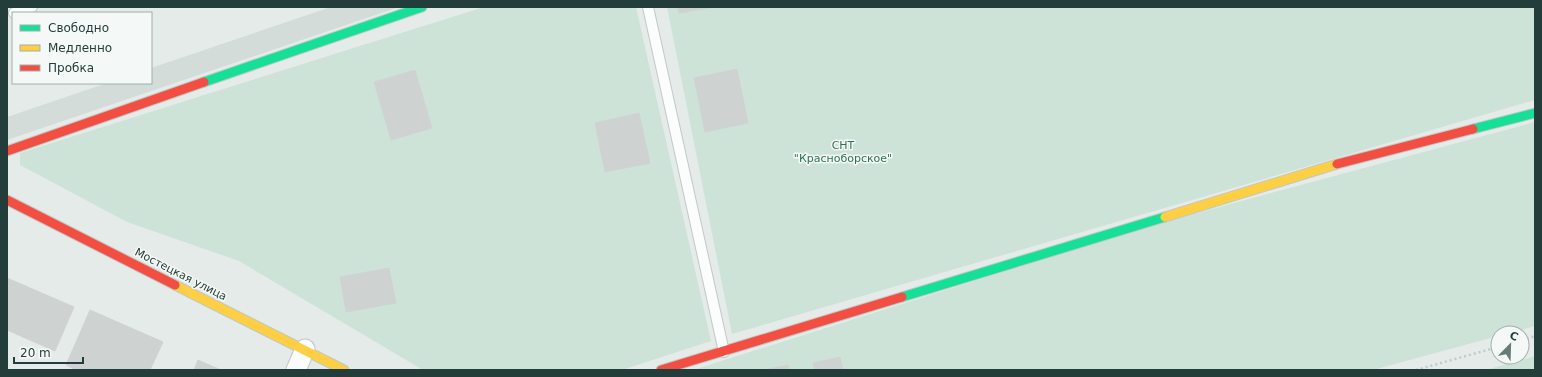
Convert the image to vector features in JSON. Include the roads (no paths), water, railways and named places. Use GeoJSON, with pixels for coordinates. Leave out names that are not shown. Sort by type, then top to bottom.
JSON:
{"type":"FeatureCollection","features":[{"type":"Feature","properties":{"kind":"street"},"geometry":{"type":"LineString","coordinates":[[7,151],[422,7]]}},
{"type":"Feature","properties":{"kind":"street"},"geometry":{"type":"LineString","coordinates":[[661,370],[1341,163],[1535,113]]}},
{"type":"Feature","properties":{"kind":"street","name":"Мостецкая улица"},"geometry":{"type":"LineString","coordinates":[[7,200],[344,370]]}},
{"type":"Feature","properties":{"kind":"street"},"geometry":{"type":"LineString","coordinates":[[296,370],[305,349]]}},
{"type":"Feature","properties":{"kind":"lane"},"geometry":{"type":"LineString","coordinates":[[17,12],[32,7]]}},
{"type":"Feature","properties":{"kind":"lane"},"geometry":{"type":"LineString","coordinates":[[648,7],[724,352]]}},
{"type":"Feature","properties":{"kind":"park label","name":"СНТ \"Красноборское\""},"geometry":{"type":"Point","coordinates":[843,151]}}]}
